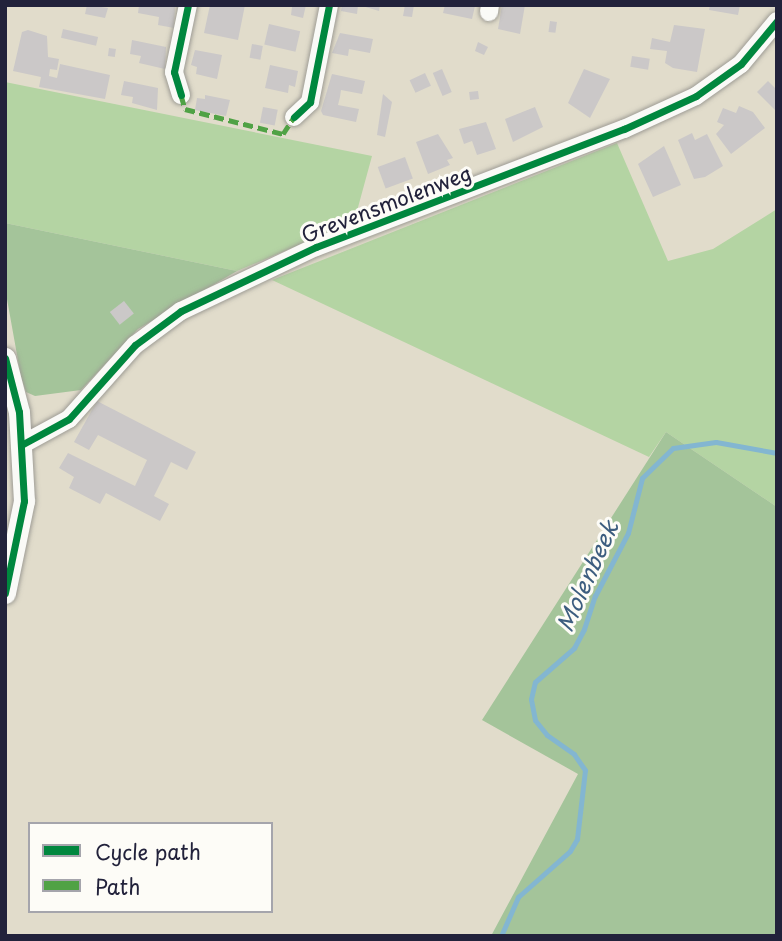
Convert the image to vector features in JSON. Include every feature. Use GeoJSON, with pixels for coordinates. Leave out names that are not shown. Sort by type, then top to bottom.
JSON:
{"type":"FeatureCollection","features":[{"type":"Feature","properties":{"kind":"street"},"geometry":{"type":"LineString","coordinates":[[181,95],[174,72],[188,5]]}},
{"type":"Feature","properties":{"kind":"street"},"geometry":{"type":"LineString","coordinates":[[294,117],[310,102],[329,5]]}},
{"type":"Feature","properties":{"kind":"street","name":"Grevensmolenweg"},"geometry":{"type":"LineString","coordinates":[[23,444],[69,419],[135,345],[181,311],[316,247],[612,134],[696,96],[741,64],[777,21]]}},
{"type":"Feature","properties":{"kind":"street"},"geometry":{"type":"LineString","coordinates":[[5,358],[23,444],[24,501],[5,593]]}},
{"type":"Feature","properties":{"kind":"green space"},"geometry":{"type":"Polygon","coordinates":[[[5,82],[372,156],[354,222],[237,271],[5,223],[5,82]]]}},
{"type":"Feature","properties":{"kind":"green space"},"geometry":{"type":"Polygon","coordinates":[[[617,143],[668,261],[713,249],[777,209],[777,507],[666,432],[649,457],[272,280],[617,143]]]}},
{"type":"Feature","properties":{"kind":"green space"},"geometry":{"type":"Polygon","coordinates":[[[5,223],[237,271],[138,329],[81,390],[35,396],[26,392],[21,377],[5,288],[5,223]]]}},
{"type":"Feature","properties":{"kind":"green space"},"geometry":{"type":"Polygon","coordinates":[[[666,432],[777,507],[777,936],[491,936],[578,774],[482,720],[666,432]]]}},
{"type":"Feature","properties":{"kind":"building"},"geometry":{"type":"Polygon","coordinates":[[[87,5],[108,8],[105,18],[85,14],[87,5]]]}},
{"type":"Feature","properties":{"kind":"building"},"geometry":{"type":"Polygon","coordinates":[[[139,5],[175,6],[174,28],[158,25],[159,17],[138,13],[139,5]]]}},
{"type":"Feature","properties":{"kind":"building"},"geometry":{"type":"Polygon","coordinates":[[[210,5],[245,5],[238,40],[204,33],[210,5]]]}},
{"type":"Feature","properties":{"kind":"building"},"geometry":{"type":"Polygon","coordinates":[[[288,5],[306,5],[303,18],[291,15],[292,7],[288,5]]]}},
{"type":"Feature","properties":{"kind":"building"},"geometry":{"type":"Polygon","coordinates":[[[342,5],[358,5],[357,14],[341,11],[342,5]]]}},
{"type":"Feature","properties":{"kind":"building"},"geometry":{"type":"Polygon","coordinates":[[[359,5],[380,5],[379,11],[359,5]]]}},
{"type":"Feature","properties":{"kind":"building"},"geometry":{"type":"Polygon","coordinates":[[[405,5],[414,5],[412,17],[403,16],[405,5]]]}},
{"type":"Feature","properties":{"kind":"building"},"geometry":{"type":"Polygon","coordinates":[[[445,5],[475,6],[472,19],[443,13],[445,5]]]}},
{"type":"Feature","properties":{"kind":"building"},"geometry":{"type":"Polygon","coordinates":[[[502,5],[525,5],[520,34],[498,29],[502,5]]]}},
{"type":"Feature","properties":{"kind":"building"},"geometry":{"type":"Polygon","coordinates":[[[710,5],[740,5],[738,15],[709,10],[710,5]]]}},
{"type":"Feature","properties":{"kind":"building"},"geometry":{"type":"Polygon","coordinates":[[[550,21],[557,22],[555,33],[548,32],[550,21]]]}},
{"type":"Feature","properties":{"kind":"building"},"geometry":{"type":"Polygon","coordinates":[[[269,24],[300,31],[295,52],[264,44],[269,24]]]}},
{"type":"Feature","properties":{"kind":"building"},"geometry":{"type":"Polygon","coordinates":[[[674,25],[705,29],[697,72],[673,68],[665,63],[667,51],[650,49],[652,38],[670,42],[674,25]]]}},
{"type":"Feature","properties":{"kind":"building"},"geometry":{"type":"Polygon","coordinates":[[[63,29],[98,37],[96,46],[61,38],[63,29]]]}},
{"type":"Feature","properties":{"kind":"building"},"geometry":{"type":"Polygon","coordinates":[[[28,30],[47,36],[48,57],[59,59],[57,70],[50,69],[49,76],[57,78],[60,64],[110,75],[105,99],[39,87],[41,77],[13,71],[22,32],[28,30]]]}},
{"type":"Feature","properties":{"kind":"building"},"geometry":{"type":"Polygon","coordinates":[[[340,33],[373,39],[370,53],[349,49],[348,56],[332,53],[340,33]]]}},
{"type":"Feature","properties":{"kind":"building"},"geometry":{"type":"Polygon","coordinates":[[[132,40],[166,47],[165,69],[139,63],[141,56],[130,54],[132,40]]]}},
{"type":"Feature","properties":{"kind":"building"},"geometry":{"type":"Polygon","coordinates":[[[478,42],[488,47],[484,55],[475,51],[478,42]]]}},
{"type":"Feature","properties":{"kind":"building"},"geometry":{"type":"Polygon","coordinates":[[[252,44],[263,46],[260,60],[250,58],[252,44]]]}},
{"type":"Feature","properties":{"kind":"building"},"geometry":{"type":"Polygon","coordinates":[[[109,48],[116,49],[115,57],[108,56],[109,48]]]}},
{"type":"Feature","properties":{"kind":"building"},"geometry":{"type":"Polygon","coordinates":[[[195,50],[222,55],[217,79],[196,74],[197,67],[191,65],[195,50]]]}},
{"type":"Feature","properties":{"kind":"building"},"geometry":{"type":"Polygon","coordinates":[[[632,56],[650,59],[648,70],[630,67],[632,56]]]}},
{"type":"Feature","properties":{"kind":"building"},"geometry":{"type":"Polygon","coordinates":[[[270,65],[298,71],[295,87],[289,85],[288,93],[265,88],[270,65]]]}},
{"type":"Feature","properties":{"kind":"building"},"geometry":{"type":"Polygon","coordinates":[[[442,69],[452,92],[443,96],[433,73],[442,69]]]}},
{"type":"Feature","properties":{"kind":"building"},"geometry":{"type":"Polygon","coordinates":[[[584,69],[610,79],[590,118],[568,103],[584,69]]]}},
{"type":"Feature","properties":{"kind":"building"},"geometry":{"type":"Polygon","coordinates":[[[425,73],[431,86],[416,93],[410,80],[425,73]]]}},
{"type":"Feature","properties":{"kind":"building"},"geometry":{"type":"Polygon","coordinates":[[[332,74],[365,81],[362,94],[341,90],[338,105],[359,109],[356,122],[323,115],[321,111],[332,74]]]}},
{"type":"Feature","properties":{"kind":"building"},"geometry":{"type":"Polygon","coordinates":[[[124,81],[158,88],[157,110],[132,103],[133,97],[121,95],[124,81]]]}},
{"type":"Feature","properties":{"kind":"building"},"geometry":{"type":"Polygon","coordinates":[[[768,81],[777,90],[777,112],[757,92],[768,81]]]}},
{"type":"Feature","properties":{"kind":"building"},"geometry":{"type":"Polygon","coordinates":[[[478,91],[479,99],[470,100],[469,92],[478,91]]]}},
{"type":"Feature","properties":{"kind":"building"},"geometry":{"type":"Polygon","coordinates":[[[383,94],[392,102],[385,137],[377,135],[383,94]]]}},
{"type":"Feature","properties":{"kind":"building"},"geometry":{"type":"Polygon","coordinates":[[[205,95],[230,100],[226,116],[195,110],[197,98],[205,99],[205,95]]]}},
{"type":"Feature","properties":{"kind":"building"},"geometry":{"type":"Polygon","coordinates":[[[739,106],[753,112],[765,128],[731,154],[716,134],[724,125],[717,122],[723,108],[736,113],[739,106]]]}},
{"type":"Feature","properties":{"kind":"building"},"geometry":{"type":"Polygon","coordinates":[[[263,107],[278,110],[275,126],[260,123],[263,107]]]}},
{"type":"Feature","properties":{"kind":"building"},"geometry":{"type":"Polygon","coordinates":[[[535,107],[543,127],[513,142],[505,119],[535,107]]]}},
{"type":"Feature","properties":{"kind":"building"},"geometry":{"type":"Polygon","coordinates":[[[486,122],[496,149],[477,155],[472,141],[464,144],[459,129],[486,122]]]}},
{"type":"Feature","properties":{"kind":"building"},"geometry":{"type":"Polygon","coordinates":[[[692,133],[695,140],[707,134],[723,166],[705,177],[694,179],[678,140],[692,133]]]}},
{"type":"Feature","properties":{"kind":"building"},"geometry":{"type":"Polygon","coordinates":[[[438,134],[453,158],[447,160],[450,165],[428,174],[416,142],[438,134]]]}},
{"type":"Feature","properties":{"kind":"building"},"geometry":{"type":"Polygon","coordinates":[[[664,146],[681,185],[653,197],[638,164],[664,146]]]}},
{"type":"Feature","properties":{"kind":"building"},"geometry":{"type":"Polygon","coordinates":[[[405,157],[413,179],[386,189],[378,167],[405,157]]]}},
{"type":"Feature","properties":{"kind":"building"},"geometry":{"type":"Polygon","coordinates":[[[124,301],[134,314],[120,325],[110,312],[124,301]]]}},
{"type":"Feature","properties":{"kind":"building"},"geometry":{"type":"Polygon","coordinates":[[[97,401],[196,452],[187,470],[171,462],[154,496],[169,504],[160,521],[106,493],[100,504],[69,488],[74,477],[59,468],[68,453],[135,486],[147,460],[98,435],[89,450],[74,442],[97,401]]]}},
{"type":"Feature","properties":{"kind":"waterway","name":"Molenbeek"},"geometry":{"type":"LineString","coordinates":[[501,936],[518,897],[570,851],[577,839],[585,770],[574,754],[547,735],[535,720],[531,699],[535,682],[574,648],[584,629],[595,596],[628,533],[642,478],[673,448],[716,442],[777,453]]}},
{"type":"Feature","properties":{"kind":"marked path"},"geometry":{"type":"LineString","coordinates":[[181,95],[185,109],[283,134],[294,117]]}},
{"type":"Feature","properties":{"kind":"cycle path"},"geometry":{"type":"LineString","coordinates":[[181,95],[174,72],[188,5]]}},
{"type":"Feature","properties":{"kind":"cycle path"},"geometry":{"type":"LineString","coordinates":[[294,117],[310,102],[329,5]]}},
{"type":"Feature","properties":{"kind":"cycle path"},"geometry":{"type":"LineString","coordinates":[[23,444],[69,419],[135,345],[181,311],[316,247],[624,129],[696,96],[741,64],[777,21]]}},
{"type":"Feature","properties":{"kind":"cycle path"},"geometry":{"type":"LineString","coordinates":[[5,358],[19,412],[24,501],[5,593]]}}]}
